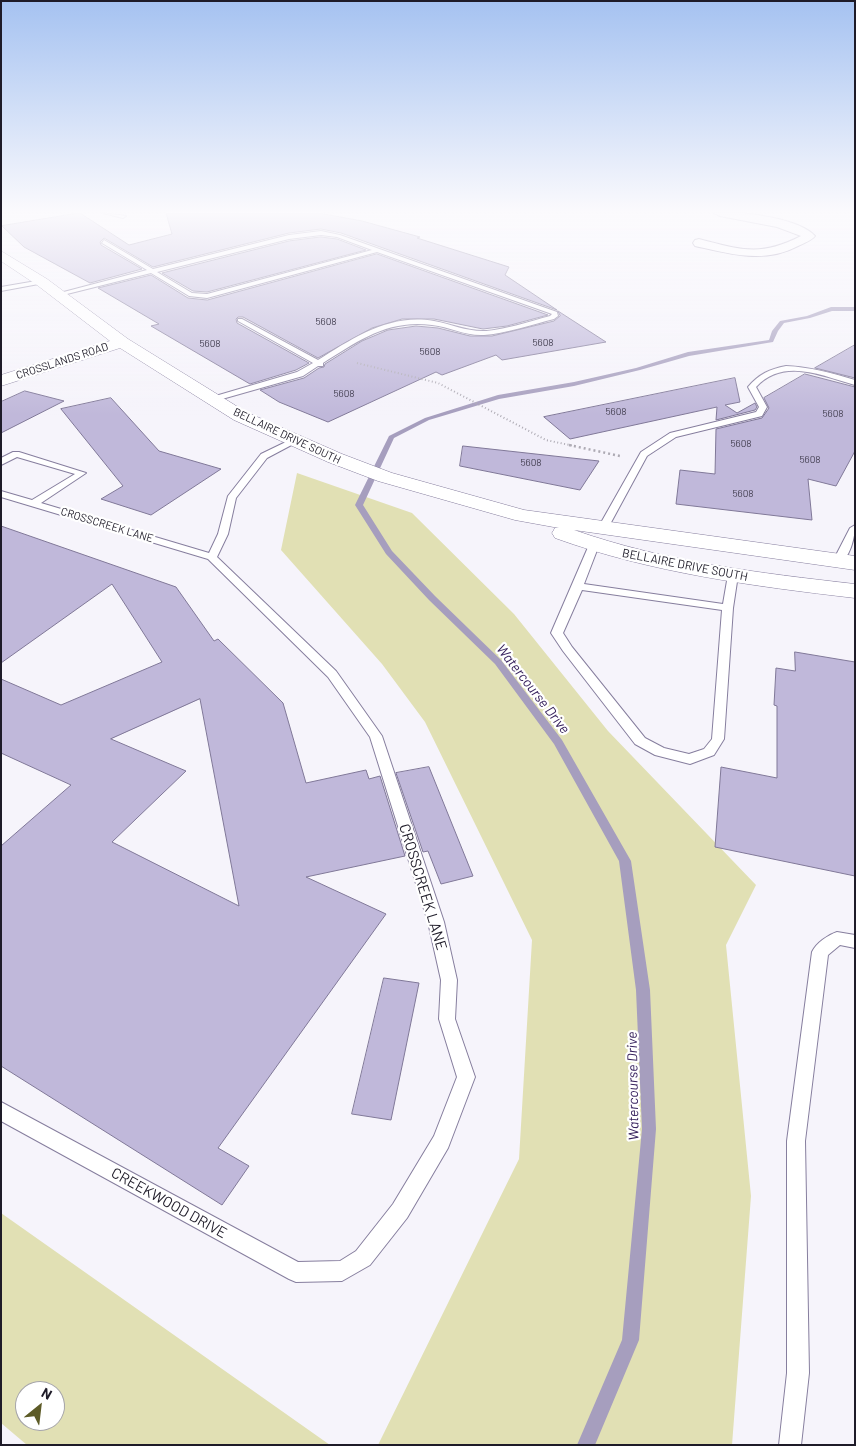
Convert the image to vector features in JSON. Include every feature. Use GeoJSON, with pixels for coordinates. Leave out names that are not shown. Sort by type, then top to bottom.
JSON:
{"type":"FeatureCollection","features":[{"type":"Feature","properties":{"kind":"street","name":"BELLAIRE DRIVE SOUTH"},"geometry":{"type":"LineString","coordinates":[[42,282],[122,342],[240,416],[295,441],[384,477],[431,492],[598,537],[664,563],[732,575],[855,591]]}},
{"type":"Feature","properties":{"kind":"street","name":"CROSSLANDS ROAD"},"geometry":{"type":"LineString","coordinates":[[1,380],[122,342]]}},
{"type":"Feature","properties":{"kind":"street","name":"BELLAIRE DRIVE SOUTH"},"geometry":{"type":"LineString","coordinates":[[598,537],[846,562]]}},
{"type":"Feature","properties":{"kind":"lane"},"geometry":{"type":"LineString","coordinates":[[59,294],[114,280]]}},
{"type":"Feature","properties":{"kind":"lane"},"geometry":{"type":"LineString","coordinates":[[168,280],[191,295],[207,296],[265,280]]}},
{"type":"Feature","properties":{"kind":"lane"},"geometry":{"type":"LineString","coordinates":[[214,399],[300,374],[320,364],[366,333],[401,323],[433,323],[465,332],[485,333],[555,316],[555,312],[462,280]]}},
{"type":"Feature","properties":{"kind":"lane"},"geometry":{"type":"LineString","coordinates":[[1,289],[42,282]]}},
{"type":"Feature","properties":{"kind":"lane"},"geometry":{"type":"LineString","coordinates":[[240,320],[320,364]]}},
{"type":"Feature","properties":{"kind":"lane"},"geometry":{"type":"LineString","coordinates":[[732,575],[718,739],[709,752],[690,759],[660,752],[640,741],[567,649],[557,633],[598,537],[644,454],[672,435],[759,414],[763,407],[752,387],[758,378],[774,370],[786,368],[805,370],[855,383]]}},
{"type":"Feature","properties":{"kind":"lane"},"geometry":{"type":"LineString","coordinates":[[212,557],[223,534],[231,498],[264,456],[295,441]]}},
{"type":"Feature","properties":{"kind":"lane"},"geometry":{"type":"LineString","coordinates":[[1,462],[16,454],[82,473],[33,504]]}},
{"type":"Feature","properties":{"kind":"lane","name":"CROSSCREEK LANE"},"geometry":{"type":"LineString","coordinates":[[1,494],[212,557],[332,674],[376,736],[436,922],[449,980],[447,1019],[466,1077],[441,1142],[400,1211],[363,1258],[342,1271]]}},
{"type":"Feature","properties":{"kind":"lane"},"geometry":{"type":"LineString","coordinates":[[846,562],[855,528]]}},
{"type":"Feature","properties":{"kind":"lane"},"geometry":{"type":"LineString","coordinates":[[578,586],[728,608]]}},
{"type":"Feature","properties":{"kind":"lane"},"geometry":{"type":"LineString","coordinates":[[790,1445],[798,1373],[796,1140],[820,952],[837,938],[855,942]]}},
{"type":"Feature","properties":{"kind":"lane","name":"CREEKWOOD DRIVE"},"geometry":{"type":"LineString","coordinates":[[1,1111],[296,1272],[342,1271]]}},
{"type":"Feature","properties":{"kind":"path"},"geometry":{"type":"LineString","coordinates":[[330,356],[438,384],[546,440],[640,460]]}},
{"type":"Feature","properties":{"kind":"green space"},"geometry":{"type":"Polygon","coordinates":[[[297,473],[412,513],[514,614],[608,731],[756,885],[726,945],[751,1196],[732,1445],[378,1445],[519,1159],[532,940],[425,722],[382,664],[281,550],[297,473]]]}},
{"type":"Feature","properties":{"kind":"green space"},"geometry":{"type":"Polygon","coordinates":[[[1,1213],[330,1445],[27,1445],[1,1423],[1,1213]]]}},
{"type":"Feature","properties":{"kind":"building"},"geometry":{"type":"Polygon","coordinates":[[[85,280],[99,280],[90,283],[85,280]]]}},
{"type":"Feature","properties":{"kind":"building"},"geometry":{"type":"Polygon","coordinates":[[[129,280],[160,280],[188,298],[207,300],[279,280],[451,280],[548,315],[507,326],[483,329],[434,319],[402,319],[372,328],[318,358],[243,317],[238,317],[236,319],[237,323],[309,363],[296,370],[250,384],[151,326],[159,324],[98,288],[129,280]]]}},
{"type":"Feature","properties":{"kind":"building"},"geometry":{"type":"Polygon","coordinates":[[[175,280],[251,280],[207,292],[193,291],[175,280]]]}},
{"type":"Feature","properties":{"kind":"building"},"geometry":{"type":"Polygon","coordinates":[[[474,280],[513,280],[557,310],[474,280]]]}},
{"type":"Feature","properties":{"kind":"building"},"geometry":{"type":"Polygon","coordinates":[[[558,311],[606,342],[502,360],[496,355],[442,375],[436,372],[328,422],[279,402],[260,390],[304,378],[362,341],[388,330],[416,326],[438,328],[470,336],[492,336],[554,321],[560,316],[558,311]]]}},
{"type":"Feature","properties":{"kind":"building"},"geometry":{"type":"Polygon","coordinates":[[[855,345],[855,378],[815,368],[855,345]]]}},
{"type":"Feature","properties":{"kind":"building"},"geometry":{"type":"Polygon","coordinates":[[[805,374],[855,387],[855,451],[836,486],[808,479],[812,520],[676,504],[680,470],[715,474],[716,429],[762,418],[769,408],[764,398],[805,374]]]}},
{"type":"Feature","properties":{"kind":"building"},"geometry":{"type":"Polygon","coordinates":[[[735,378],[740,402],[725,405],[737,413],[755,403],[757,407],[755,410],[716,420],[717,407],[570,439],[544,417],[735,378]]]}},
{"type":"Feature","properties":{"kind":"building"},"geometry":{"type":"Polygon","coordinates":[[[25,391],[64,401],[1,433],[1,402],[25,391]]]}},
{"type":"Feature","properties":{"kind":"building"},"geometry":{"type":"Polygon","coordinates":[[[111,398],[159,451],[221,469],[151,515],[101,499],[123,486],[61,409],[111,398]]]}},
{"type":"Feature","properties":{"kind":"building"},"geometry":{"type":"Polygon","coordinates":[[[463,446],[599,461],[580,490],[460,466],[463,446]]]}},
{"type":"Feature","properties":{"kind":"building"},"geometry":{"type":"Polygon","coordinates":[[[1,526],[176,587],[214,641],[218,639],[283,703],[306,783],[366,770],[369,779],[380,776],[405,856],[306,877],[386,914],[218,1148],[249,1166],[222,1205],[1,1066],[1,846],[71,785],[1,753],[1,679],[61,705],[162,662],[112,584],[1,663],[1,526]],[[200,699],[111,739],[186,771],[112,842],[239,906],[200,699]]]}},
{"type":"Feature","properties":{"kind":"building"},"geometry":{"type":"Polygon","coordinates":[[[795,652],[855,662],[855,876],[715,847],[721,767],[777,778],[777,706],[774,705],[776,668],[795,671],[795,652]]]}},
{"type":"Feature","properties":{"kind":"building"},"geometry":{"type":"Polygon","coordinates":[[[429,767],[473,876],[441,884],[428,851],[423,852],[396,773],[429,767]]]}},
{"type":"Feature","properties":{"kind":"building"},"geometry":{"type":"Polygon","coordinates":[[[384,978],[419,983],[391,1120],[352,1114],[384,978]]]}},
{"type":"Feature","properties":{"kind":"waterway","name":"Watercourse Drive"},"geometry":{"type":"LineString","coordinates":[[586,1445],[630,1340],[649,1129],[643,990],[625,861],[558,742],[498,662],[432,598],[389,552],[359,505],[391,437],[427,419],[498,397],[574,384],[638,369],[688,354],[771,341],[775,331],[782,322],[808,317],[831,309],[855,309]]}}]}
